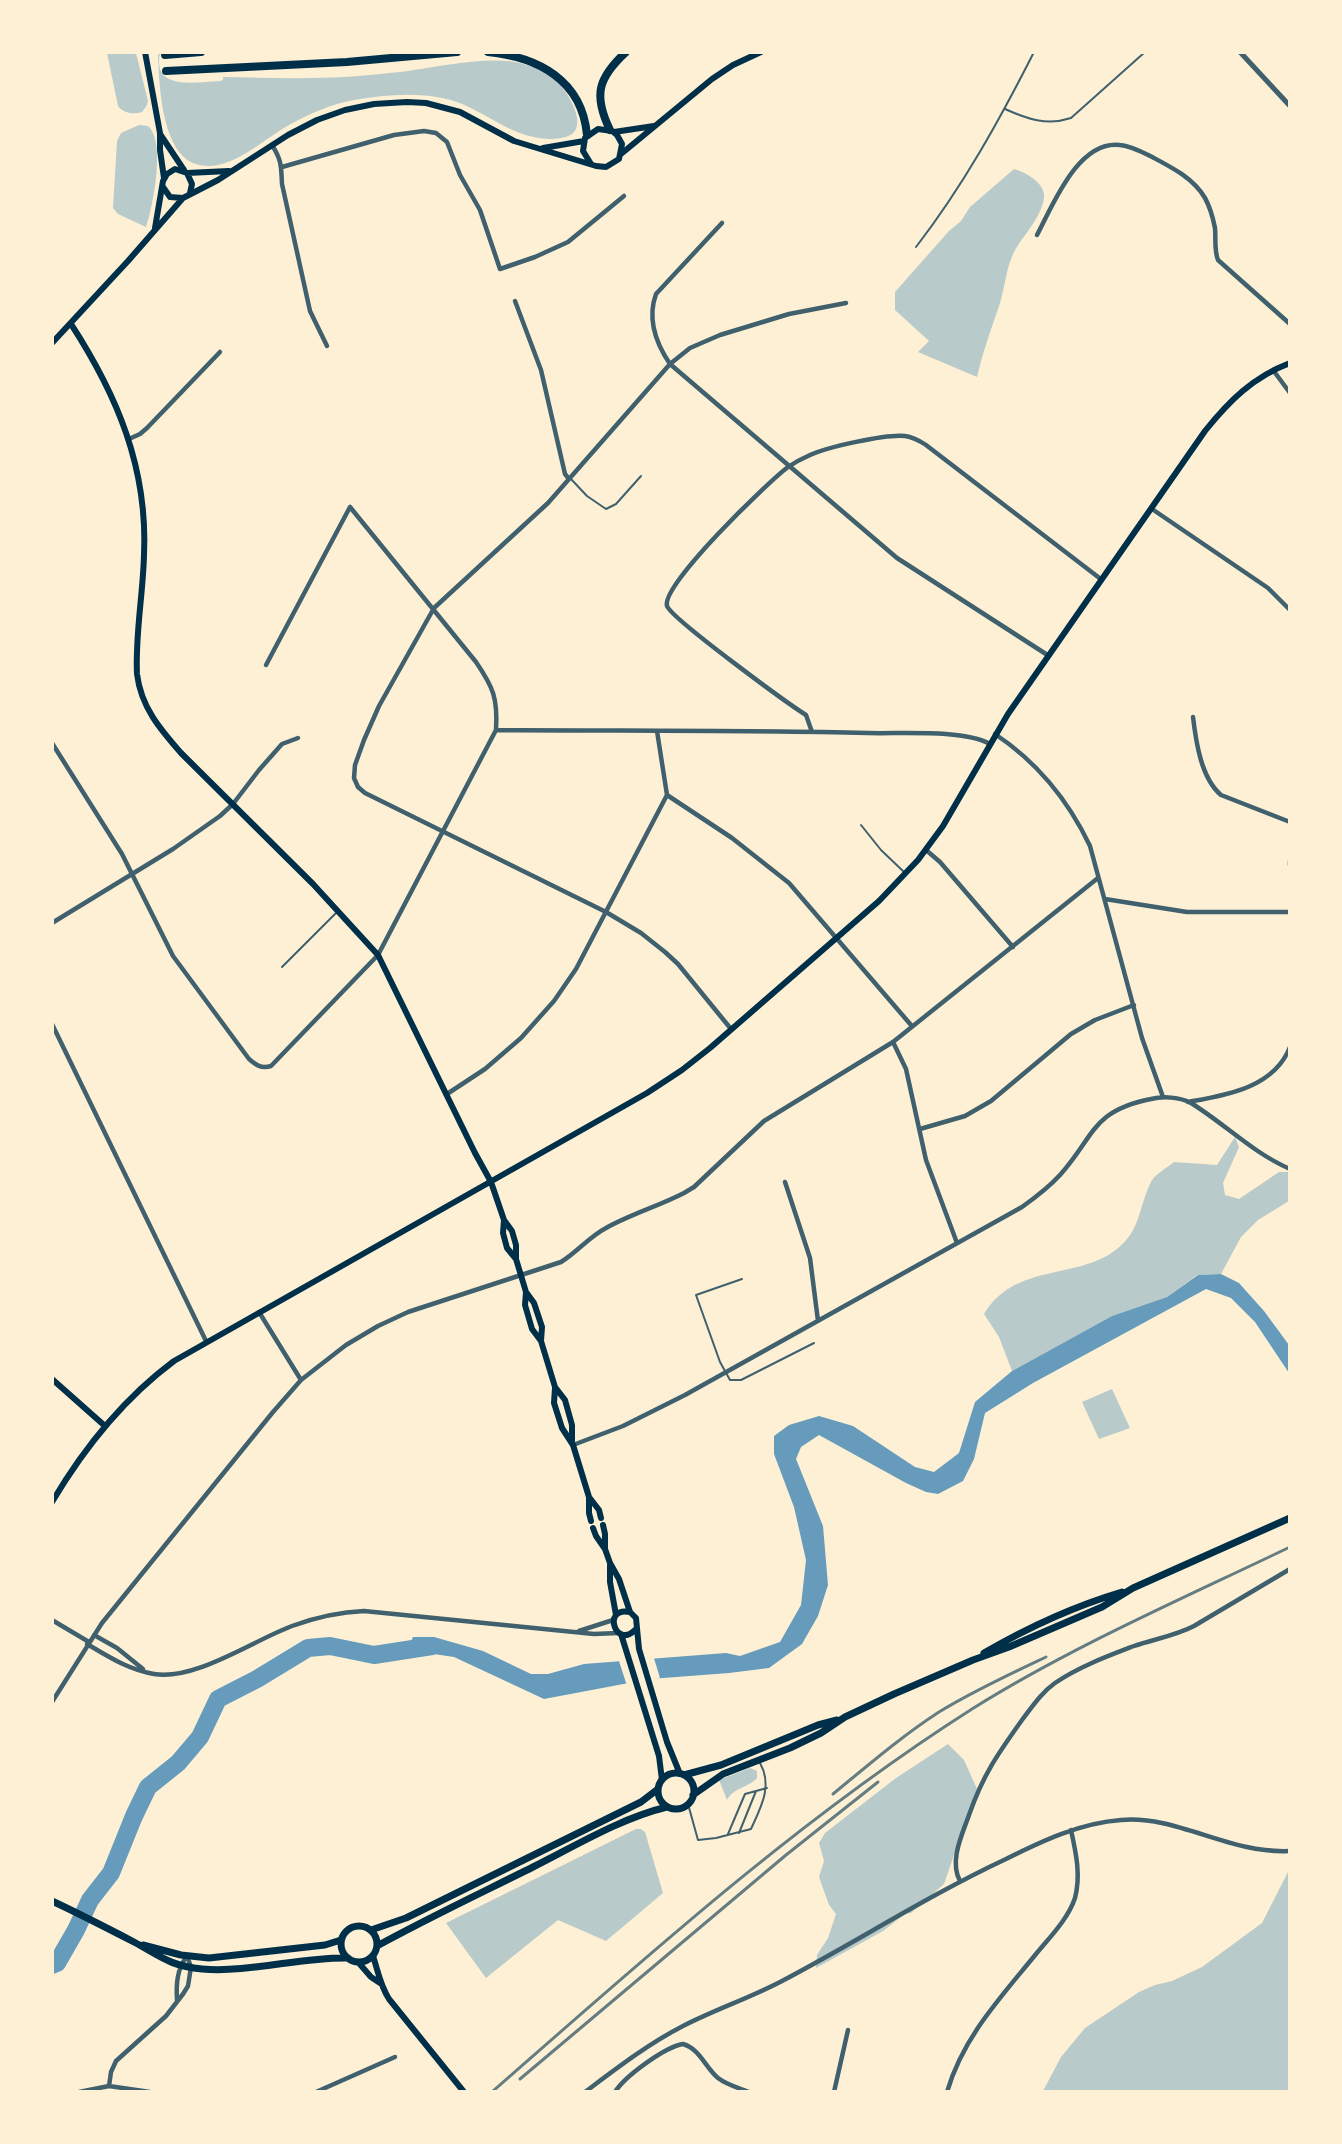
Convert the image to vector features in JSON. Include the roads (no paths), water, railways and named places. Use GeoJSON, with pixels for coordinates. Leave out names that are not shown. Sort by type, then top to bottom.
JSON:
{"type":"FeatureCollection","features":[{"type":"Feature","properties":{"kind":"highway"},"geometry":{"type":"LineString","coordinates":[[165,55],[201,52]]}},
{"type":"Feature","properties":{"kind":"highway"},"geometry":{"type":"LineString","coordinates":[[166,70],[336,63],[457,52]]}},
{"type":"Feature","properties":{"kind":"highway"},"geometry":{"type":"LineString","coordinates":[[488,52],[524,59],[557,77],[580,105],[586,138]]}},
{"type":"Feature","properties":{"kind":"highway"},"geometry":{"type":"LineString","coordinates":[[612,131],[600,103],[600,87],[609,71],[626,52]]}},
{"type":"Feature","properties":{"kind":"main road"},"geometry":{"type":"LineString","coordinates":[[52,343],[183,198],[245,164],[302,127],[332,114],[375,104],[407,102],[435,104],[467,116],[504,137],[606,167],[615,163],[621,154],[722,71],[760,52]]}},
{"type":"Feature","properties":{"kind":"main road"},"geometry":{"type":"LineString","coordinates":[[145,54],[160,133],[164,178],[155,228]]}},
{"type":"Feature","properties":{"kind":"main road"},"geometry":{"type":"LineString","coordinates":[[540,148],[586,138],[598,129],[612,131],[655,126]]}},
{"type":"Feature","properties":{"kind":"main road"},"geometry":{"type":"LineString","coordinates":[[612,131],[620,139],[621,154]]}},
{"type":"Feature","properties":{"kind":"main road"},"geometry":{"type":"LineString","coordinates":[[160,133],[186,172],[192,184],[190,193]]}},
{"type":"Feature","properties":{"kind":"main road"},"geometry":{"type":"LineString","coordinates":[[586,138],[585,156],[591,164]]}},
{"type":"Feature","properties":{"kind":"main road"},"geometry":{"type":"LineString","coordinates":[[164,178],[170,171],[229,171]]}},
{"type":"Feature","properties":{"kind":"main road"},"geometry":{"type":"LineString","coordinates":[[163,187],[170,197],[183,198]]}},
{"type":"Feature","properties":{"kind":"main road"},"geometry":{"type":"LineString","coordinates":[[70,324],[100,372],[118,409],[129,439],[140,491],[144,535],[143,582],[136,657],[138,684],[149,712],[162,731],[378,955],[491,1182],[504,1220],[503,1233],[507,1248],[516,1259],[526,1292],[525,1305],[532,1329],[541,1341],[555,1387],[565,1400],[572,1425],[572,1443]]}},
{"type":"Feature","properties":{"kind":"main road"},"geometry":{"type":"LineString","coordinates":[[52,1502],[78,1461],[105,1426],[146,1383],[174,1361],[642,1096],[682,1070],[885,896],[926,850],[950,814],[995,734],[1205,431],[1226,405],[1243,389],[1273,370],[1290,363]]}},
{"type":"Feature","properties":{"kind":"main road"},"geometry":{"type":"LineString","coordinates":[[52,1379],[105,1426]]}},
{"type":"Feature","properties":{"kind":"main road"},"geometry":{"type":"LineString","coordinates":[[555,1387],[554,1402],[562,1428],[572,1443],[589,1497],[598,1510],[605,1534],[605,1548]]}},
{"type":"Feature","properties":{"kind":"main road"},"geometry":{"type":"LineString","coordinates":[[589,1497],[589,1513],[596,1536],[605,1548],[630,1612],[636,1618],[639,1649],[667,1742],[682,1774],[692,1783],[693,1795]]}},
{"type":"Feature","properties":{"kind":"main road"},"geometry":{"type":"LineString","coordinates":[[370,1930],[406,1918],[641,1802],[658,1789],[662,1780],[670,1774],[682,1774],[721,1765],[818,1725],[845,1717],[973,1659],[1009,1647],[1082,1616],[1133,1588],[1290,1518]]}},
{"type":"Feature","properties":{"kind":"main road"},"geometry":{"type":"LineString","coordinates":[[610,1563],[614,1627],[620,1634],[638,1685],[659,1756],[662,1780]]}},
{"type":"Feature","properties":{"kind":"main road"},"geometry":{"type":"LineString","coordinates":[[615,1618],[623,1611],[630,1612]]}},
{"type":"Feature","properties":{"kind":"main road"},"geometry":{"type":"LineString","coordinates":[[620,1634],[628,1635],[636,1629]]}},
{"type":"Feature","properties":{"kind":"main road"},"geometry":{"type":"LineString","coordinates":[[377,1946],[413,1926],[647,1813],[681,1808],[688,1804],[693,1795],[723,1774],[821,1733],[845,1717]]}},
{"type":"Feature","properties":{"kind":"main road"},"geometry":{"type":"LineString","coordinates":[[658,1789],[660,1799],[670,1808]]}},
{"type":"Feature","properties":{"kind":"main road"},"geometry":{"type":"LineString","coordinates":[[53,1901],[137,1944],[166,1962],[180,1965],[215,1969],[327,1958],[348,1958],[358,1962],[371,1977],[380,1983],[402,2017],[463,2090]]}},
{"type":"Feature","properties":{"kind":"main road"},"geometry":{"type":"LineString","coordinates":[[348,1958],[342,1948],[342,1940],[346,1932],[353,1927],[362,1926],[376,1937],[377,1946],[373,1956],[358,1962]]}},
{"type":"Feature","properties":{"kind":"main road"},"geometry":{"type":"LineString","coordinates":[[137,1944],[187,1956],[220,1958],[325,1945],[342,1940]]}},
{"type":"Feature","properties":{"kind":"main road"},"geometry":{"type":"LineString","coordinates":[[373,1956],[380,1983]]}},
{"type":"Feature","properties":{"kind":"street"},"geometry":{"type":"LineString","coordinates":[[1240,52],[1290,106]]}},
{"type":"Feature","properties":{"kind":"street"},"geometry":{"type":"LineString","coordinates":[[282,167],[394,135],[418,131],[436,133],[447,142],[460,175],[480,210],[500,269],[568,242],[624,196]]}},
{"type":"Feature","properties":{"kind":"street"},"geometry":{"type":"LineString","coordinates":[[272,145],[282,167],[282,184],[310,311],[327,346]]}},
{"type":"Feature","properties":{"kind":"street"},"geometry":{"type":"LineString","coordinates":[[1037,235],[1066,181],[1080,162],[1092,151],[1101,148],[1119,145],[1129,147],[1176,170],[1197,187],[1209,207],[1215,227],[1218,260],[1290,324]]}},
{"type":"Feature","properties":{"kind":"street"},"geometry":{"type":"LineString","coordinates":[[722,223],[664,282],[656,294],[652,310],[653,331],[670,364],[788,467],[907,565],[1049,656]]}},
{"type":"Feature","properties":{"kind":"street"},"geometry":{"type":"LineString","coordinates":[[515,301],[541,370],[565,474],[569,479]]}},
{"type":"Feature","properties":{"kind":"street"},"geometry":{"type":"LineString","coordinates":[[731,1029],[684,972],[665,952],[641,933],[606,912],[365,793],[358,787],[354,778],[355,765],[379,706],[434,608],[529,522],[670,364],[690,348],[720,335],[789,314],[846,303]]}},
{"type":"Feature","properties":{"kind":"street"},"geometry":{"type":"LineString","coordinates":[[129,439],[147,428],[220,352]]}},
{"type":"Feature","properties":{"kind":"street"},"geometry":{"type":"LineString","coordinates":[[1273,370],[1290,393]]}},
{"type":"Feature","properties":{"kind":"street"},"geometry":{"type":"LineString","coordinates":[[812,732],[806,715],[698,634],[668,607],[669,593],[705,547],[741,509],[788,467],[808,456],[890,436],[912,438],[926,445],[1102,580]]}},
{"type":"Feature","properties":{"kind":"street"},"geometry":{"type":"LineString","coordinates":[[52,742],[112,835],[173,956],[194,987],[249,1059],[264,1068],[272,1066],[378,955],[496,730],[497,708],[491,684],[476,662],[350,507],[266,665]]}},
{"type":"Feature","properties":{"kind":"street"},"geometry":{"type":"LineString","coordinates":[[1152,509],[1268,588],[1290,610]]}},
{"type":"Feature","properties":{"kind":"street"},"geometry":{"type":"LineString","coordinates":[[1193,717],[1201,759],[1213,789],[1221,795],[1290,822]]}},
{"type":"Feature","properties":{"kind":"street"},"geometry":{"type":"LineString","coordinates":[[496,730],[812,732],[966,736],[990,744]]}},
{"type":"Feature","properties":{"kind":"street"},"geometry":{"type":"LineString","coordinates":[[447,1094],[485,1070],[538,1022],[576,969],[668,795],[657,731]]}},
{"type":"Feature","properties":{"kind":"street"},"geometry":{"type":"LineString","coordinates":[[995,734],[1041,772],[1079,824],[1090,846],[1143,1038],[1163,1097]]}},
{"type":"Feature","properties":{"kind":"street"},"geometry":{"type":"LineString","coordinates":[[52,922],[173,849],[220,816],[233,804],[258,770],[282,744],[297,738]]}},
{"type":"Feature","properties":{"kind":"street"},"geometry":{"type":"LineString","coordinates":[[668,795],[732,838],[789,883],[911,1026]]}},
{"type":"Feature","properties":{"kind":"street"},"geometry":{"type":"LineString","coordinates":[[926,850],[940,862],[1013,947]]}},
{"type":"Feature","properties":{"kind":"street"},"geometry":{"type":"LineString","coordinates":[[52,1702],[94,1635],[234,1458],[301,1380],[346,1345],[393,1318],[561,1262],[604,1228],[684,1193],[699,1182],[764,1121],[892,1042],[1098,878]]}},
{"type":"Feature","properties":{"kind":"street"},"geometry":{"type":"LineString","coordinates":[[1105,899],[1187,912],[1290,912]]}},
{"type":"Feature","properties":{"kind":"street"},"geometry":{"type":"LineString","coordinates":[[920,1129],[965,1116],[991,1101],[1071,1034],[1095,1020],[1134,1005]]}},
{"type":"Feature","properties":{"kind":"street"},"geometry":{"type":"LineString","coordinates":[[52,1024],[206,1341]]}},
{"type":"Feature","properties":{"kind":"street"},"geometry":{"type":"LineString","coordinates":[[892,1042],[906,1069],[926,1160],[957,1243]]}},
{"type":"Feature","properties":{"kind":"street"},"geometry":{"type":"LineString","coordinates":[[572,1443],[623,1426],[703,1385],[724,1371],[1022,1207],[1048,1188],[1097,1125],[1109,1114],[1131,1103],[1163,1097],[1188,1102],[1229,1095],[1267,1077],[1290,1047]]}},
{"type":"Feature","properties":{"kind":"street"},"geometry":{"type":"LineString","coordinates":[[1188,1102],[1255,1150],[1290,1169]]}},
{"type":"Feature","properties":{"kind":"street"},"geometry":{"type":"LineString","coordinates":[[785,1182],[810,1258],[818,1321]]}},
{"type":"Feature","properties":{"kind":"street"},"geometry":{"type":"LineString","coordinates":[[259,1312],[301,1380]]}},
{"type":"Feature","properties":{"kind":"street"},"geometry":{"type":"LineString","coordinates":[[960,1881],[956,1872],[956,1859],[963,1832],[983,1778],[994,1758],[1044,1692],[1066,1676],[1095,1663],[1133,1647],[1181,1633],[1290,1569]]}},
{"type":"Feature","properties":{"kind":"street"},"geometry":{"type":"LineString","coordinates":[[52,1620],[126,1666],[164,1674],[199,1667],[293,1626],[347,1612],[364,1611],[594,1634],[620,1634]]}},
{"type":"Feature","properties":{"kind":"street"},"geometry":{"type":"LineString","coordinates":[[577,1632],[615,1618]]}},
{"type":"Feature","properties":{"kind":"street"},"geometry":{"type":"LineString","coordinates":[[94,1635],[117,1648],[145,1671]]}},
{"type":"Feature","properties":{"kind":"street"},"geometry":{"type":"LineString","coordinates":[[585,2091],[636,2054],[684,2026],[783,1980],[960,1881],[1071,1830],[1106,1822],[1146,1819],[1241,1847],[1290,1851]]}},
{"type":"Feature","properties":{"kind":"street"},"geometry":{"type":"LineString","coordinates":[[947,2091],[956,2065],[973,2033],[1058,1928],[1074,1901],[1078,1870],[1071,1830]]}},
{"type":"Feature","properties":{"kind":"street"},"geometry":{"type":"LineString","coordinates":[[177,2000],[180,1965],[187,1956]]}},
{"type":"Feature","properties":{"kind":"street"},"geometry":{"type":"LineString","coordinates":[[109,2086],[111,2072],[117,2061],[166,2016],[188,1986],[191,1967],[187,1956]]}},
{"type":"Feature","properties":{"kind":"street"},"geometry":{"type":"LineString","coordinates":[[834,2091],[848,2030]]}},
{"type":"Feature","properties":{"kind":"street"},"geometry":{"type":"LineString","coordinates":[[615,2091],[639,2068],[672,2047],[683,2044],[696,2051],[722,2080],[749,2091]]}},
{"type":"Feature","properties":{"kind":"street"},"geometry":{"type":"LineString","coordinates":[[316,2091],[326,2090],[395,2057]]}},
{"type":"Feature","properties":{"kind":"street"},"geometry":{"type":"LineString","coordinates":[[79,2091],[109,2086],[150,2091]]}},
{"type":"Feature","properties":{"kind":"lane"},"geometry":{"type":"LineString","coordinates":[[916,248],[947,207],[1005,109],[1034,52]]}},
{"type":"Feature","properties":{"kind":"lane"},"geometry":{"type":"LineString","coordinates":[[1005,109],[1041,122],[1060,122],[1071,118],[1145,52]]}},
{"type":"Feature","properties":{"kind":"lane"},"geometry":{"type":"LineString","coordinates":[[569,479],[606,509],[616,504],[641,476]]}},
{"type":"Feature","properties":{"kind":"lane"},"geometry":{"type":"LineString","coordinates":[[861,825],[881,850],[906,874]]}},
{"type":"Feature","properties":{"kind":"lane"},"geometry":{"type":"LineString","coordinates":[[282,967],[338,911]]}},
{"type":"Feature","properties":{"kind":"lane"},"geometry":{"type":"LineString","coordinates":[[742,1279],[696,1295],[724,1371],[730,1380],[738,1381],[814,1343]]}},
{"type":"Feature","properties":{"kind":"lane"},"geometry":{"type":"LineString","coordinates":[[688,1804],[698,1840],[728,1836],[751,1829],[767,1788],[765,1773],[759,1760]]}},
{"type":"Feature","properties":{"kind":"lane"},"geometry":{"type":"LineString","coordinates":[[728,1836],[746,1794],[767,1788]]}},
{"type":"Feature","properties":{"kind":"lane"},"geometry":{"type":"LineString","coordinates":[[739,1833],[756,1791]]}},
{"type":"Feature","properties":{"kind":"water"},"geometry":{"type":"Polygon","coordinates":[[[1221,1274],[1239,1283],[1264,1311],[1289,1345],[1289,1373],[1255,1322],[1231,1298],[1206,1289],[1033,1383],[985,1413],[974,1459],[963,1481],[938,1494],[926,1492],[906,1483],[819,1435],[801,1447],[796,1459],[823,1526],[828,1585],[818,1616],[802,1644],[769,1668],[650,1679],[544,1699],[454,1657],[407,1650],[413,1637],[434,1637],[483,1651],[531,1674],[548,1674],[584,1664],[726,1653],[740,1656],[780,1642],[801,1605],[806,1560],[794,1507],[774,1454],[774,1436],[789,1425],[819,1416],[853,1426],[915,1467],[934,1472],[959,1453],[975,1402],[1012,1371],[1112,1316],[1167,1297],[1198,1275],[1221,1274]]]}},
{"type":"Feature","properties":{"kind":"waterway"},"geometry":{"type":"LineString","coordinates":[[52,1965],[57,1963],[90,1900],[111,1873],[148,1787],[178,1763],[200,1737],[218,1699],[257,1679],[308,1648],[330,1646],[374,1655],[432,1646]]}},
{"type":"Feature","properties":{"kind":"railway"},"geometry":{"type":"LineString","coordinates":[[492,2092],[725,1891],[846,1796],[908,1752],[972,1709],[1049,1665],[1128,1624],[1290,1547]]}},
{"type":"Feature","properties":{"kind":"railway"},"geometry":{"type":"LineString","coordinates":[[833,1794],[925,1721],[978,1690],[1046,1657]]}},
{"type":"Feature","properties":{"kind":"railway"},"geometry":{"type":"LineString","coordinates":[[520,2079],[786,1855],[878,1782]]}}]}
